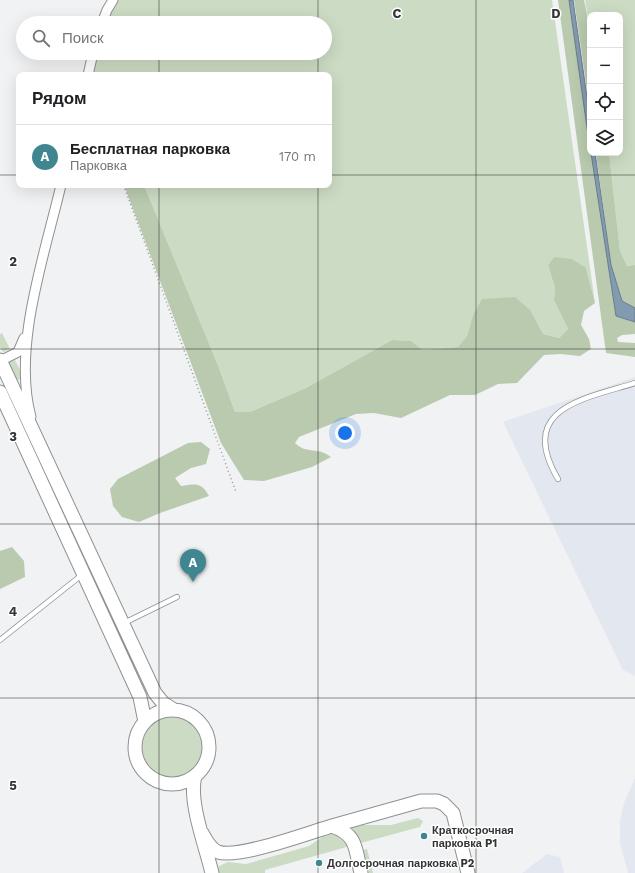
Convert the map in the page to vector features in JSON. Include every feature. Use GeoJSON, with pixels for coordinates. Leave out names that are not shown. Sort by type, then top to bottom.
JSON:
{"type":"FeatureCollection","features":[{"type":"Feature","properties":{"kind":"main road"},"geometry":{"type":"LineString","coordinates":[[0,360],[26,409],[38,440],[154,693],[163,703],[174,710]]}},
{"type":"Feature","properties":{"kind":"main road"},"geometry":{"type":"LineString","coordinates":[[0,392],[140,697],[145,722]]}},
{"type":"Feature","properties":{"kind":"main road"},"geometry":{"type":"LineString","coordinates":[[10,416],[26,409]]}},
{"type":"Feature","properties":{"kind":"main road"},"geometry":{"type":"LineString","coordinates":[[174,710],[181,711],[195,718],[200,723],[209,743],[207,758],[200,771],[195,776],[182,783],[167,784],[153,780],[147,775],[138,763],[135,756],[135,742],[137,734],[145,722],[156,714],[174,710]]}},
{"type":"Feature","properties":{"kind":"main road"},"geometry":{"type":"LineString","coordinates":[[195,776],[193,784],[193,798],[212,873]]}},
{"type":"Feature","properties":{"kind":"main road"},"geometry":{"type":"LineString","coordinates":[[174,784],[183,788],[193,798]]}},
{"type":"Feature","properties":{"kind":"main road"},"geometry":{"type":"LineString","coordinates":[[202,834],[208,844],[217,852],[234,854],[421,802],[437,801],[444,804],[453,813],[468,873]]}},
{"type":"Feature","properties":{"kind":"main road"},"geometry":{"type":"LineString","coordinates":[[332,826],[346,832],[352,839],[361,873]]}},
{"type":"Feature","properties":{"kind":"street"},"geometry":{"type":"LineString","coordinates":[[103,16],[106,0]]}},
{"type":"Feature","properties":{"kind":"street"},"geometry":{"type":"LineString","coordinates":[[104,16],[113,0]]}},
{"type":"Feature","properties":{"kind":"street"},"geometry":{"type":"LineString","coordinates":[[89,72],[91,60]]}},
{"type":"Feature","properties":{"kind":"street"},"geometry":{"type":"LineString","coordinates":[[0,360],[19,350],[30,315],[61,188]]}},
{"type":"Feature","properties":{"kind":"street"},"geometry":{"type":"LineString","coordinates":[[26,409],[26,368],[30,315]]}},
{"type":"Feature","properties":{"kind":"lane"},"geometry":{"type":"LineString","coordinates":[[558,479],[545,452],[546,433],[553,417],[569,404],[635,383]]}},
{"type":"Feature","properties":{"kind":"lane"},"geometry":{"type":"LineString","coordinates":[[0,640],[83,574]]}},
{"type":"Feature","properties":{"kind":"lane"},"geometry":{"type":"LineString","coordinates":[[122,623],[177,597]]}},
{"type":"Feature","properties":{"kind":"path"},"geometry":{"type":"LineString","coordinates":[[126,188],[236,492]]}},
{"type":"Feature","properties":{"kind":"shaded area"},"geometry":{"type":"Polygon","coordinates":[[[635,377],[635,676],[623,670],[503,422],[635,377]]]}},
{"type":"Feature","properties":{"kind":"shaded area"},"geometry":{"type":"Polygon","coordinates":[[[635,778],[635,873],[628,873],[620,843],[620,821],[624,803],[635,778]]]}},
{"type":"Feature","properties":{"kind":"shaded area"},"geometry":{"type":"Polygon","coordinates":[[[547,854],[560,857],[564,873],[522,873],[547,854]]]}},
{"type":"Feature","properties":{"kind":"green space"},"geometry":{"type":"Polygon","coordinates":[[[118,0],[552,0],[595,303],[586,268],[548,267],[555,288],[554,300],[568,329],[559,338],[543,334],[531,311],[473,315],[467,336],[458,347],[423,350],[411,341],[392,340],[306,388],[250,412],[235,412],[219,368],[145,188],[332,188],[332,72],[94,72],[96,60],[332,60],[332,16],[108,16],[110,10],[118,0]]]}},
{"type":"Feature","properties":{"kind":"green space"},"geometry":{"type":"Polygon","coordinates":[[[558,0],[569,0],[587,121],[587,156],[592,156],[616,316],[635,322],[635,334],[622,335],[617,338],[618,342],[635,343],[635,357],[606,353],[558,0]]]}},
{"type":"Feature","properties":{"kind":"green space"},"geometry":{"type":"Polygon","coordinates":[[[574,0],[584,0],[587,14],[587,89],[574,0]]]}},
{"type":"Feature","properties":{"kind":"green space"},"geometry":{"type":"Polygon","coordinates":[[[585,0],[635,0],[635,265],[627,266],[620,251],[609,156],[623,156],[623,12],[587,12],[585,0]]]}},
{"type":"Feature","properties":{"kind":"green space"},"geometry":{"type":"Polygon","coordinates":[[[596,156],[609,156],[620,251],[627,266],[635,265],[635,308],[622,301],[611,265],[596,156]]]}},
{"type":"Feature","properties":{"kind":"green space"},"geometry":{"type":"Polygon","coordinates":[[[125,188],[145,188],[219,368],[235,412],[250,412],[306,388],[392,340],[411,341],[423,350],[458,347],[467,336],[473,315],[482,299],[515,297],[531,311],[543,334],[559,338],[568,329],[554,300],[555,288],[548,266],[554,257],[572,259],[586,268],[595,303],[584,311],[581,325],[589,339],[591,349],[580,356],[561,354],[544,355],[517,383],[498,384],[475,395],[450,395],[401,418],[374,413],[356,414],[299,437],[295,443],[304,449],[321,452],[331,457],[312,467],[264,481],[244,480],[221,443],[125,188]]]}},
{"type":"Feature","properties":{"kind":"green space"},"geometry":{"type":"Polygon","coordinates":[[[2,333],[10,349],[3,352],[0,347],[0,334],[2,333]]]}},
{"type":"Feature","properties":{"kind":"green space"},"geometry":{"type":"Polygon","coordinates":[[[15,360],[23,376],[19,380],[16,379],[8,363],[15,360]]]}},
{"type":"Feature","properties":{"kind":"green space"},"geometry":{"type":"Polygon","coordinates":[[[201,442],[210,449],[206,464],[191,468],[175,478],[181,486],[201,486],[209,496],[139,522],[122,517],[113,506],[110,489],[118,479],[188,443],[201,442]]]}},
{"type":"Feature","properties":{"kind":"green space"},"geometry":{"type":"Polygon","coordinates":[[[12,547],[24,561],[25,577],[0,589],[0,551],[12,547]]]}},
{"type":"Feature","properties":{"kind":"green space"},"geometry":{"type":"Polygon","coordinates":[[[166,717],[178,717],[189,722],[197,730],[202,741],[200,759],[189,772],[178,777],[166,777],[155,772],[147,764],[142,753],[142,741],[147,730],[155,722],[166,717]]]}},
{"type":"Feature","properties":{"kind":"green space"},"geometry":{"type":"Polygon","coordinates":[[[418,818],[423,821],[420,827],[357,844],[344,827],[352,825],[391,825],[418,818]]]}},
{"type":"Feature","properties":{"kind":"green space"},"geometry":{"type":"Polygon","coordinates":[[[331,831],[339,832],[350,846],[265,870],[265,873],[218,873],[219,866],[228,862],[246,864],[309,846],[331,831]]]}},
{"type":"Feature","properties":{"kind":"green space"},"geometry":{"type":"Polygon","coordinates":[[[367,849],[373,873],[365,873],[359,851],[367,849]]]}},
{"type":"Feature","properties":{"kind":"water"},"geometry":{"type":"Polygon","coordinates":[[[569,0],[573,0],[587,97],[587,128],[569,0]]]}},
{"type":"Feature","properties":{"kind":"water"},"geometry":{"type":"Polygon","coordinates":[[[591,156],[595,156],[611,265],[622,301],[635,308],[635,322],[616,316],[591,156]]]}},
{"type":"Feature","properties":{"kind":"place","name":"Бесплатная парковка"},"geometry":{"type":"Point","coordinates":[193,582]}},
{"type":"Feature","properties":{"kind":"place","name":"Краткосрочная парковка P1"},"geometry":{"type":"Point","coordinates":[424,836]}},
{"type":"Feature","properties":{"kind":"place","name":"Долгосрочная парковка P2"},"geometry":{"type":"Point","coordinates":[319,863]}}]}
